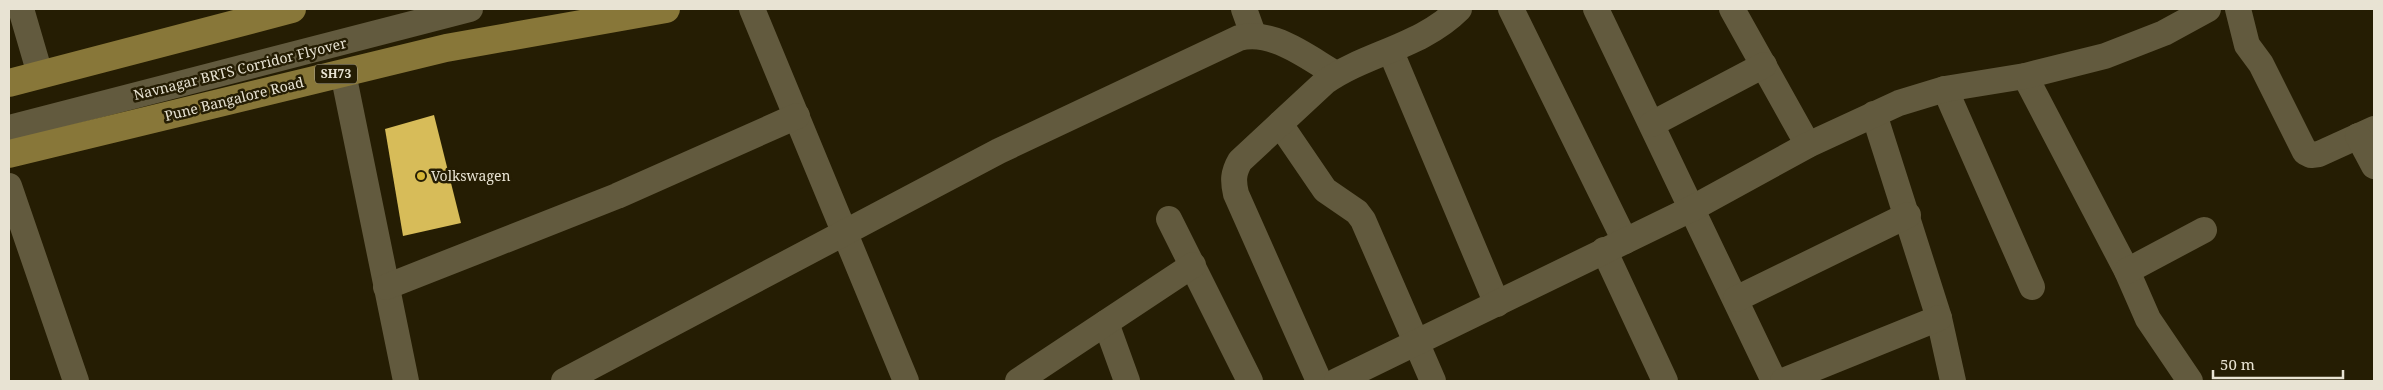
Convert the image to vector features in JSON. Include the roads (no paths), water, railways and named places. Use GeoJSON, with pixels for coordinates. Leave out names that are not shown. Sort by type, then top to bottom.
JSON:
{"type":"FeatureCollection","features":[{"type":"Feature","properties":{"kind":"main road"},"geometry":{"type":"LineString","coordinates":[[9,83],[292,9]]}},
{"type":"Feature","properties":{"kind":"main road","name":"Pune Bangalore Road"},"geometry":{"type":"LineString","coordinates":[[9,154],[446,48],[666,9]]}},
{"type":"Feature","properties":{"kind":"street"},"geometry":{"type":"LineString","coordinates":[[21,9],[40,74]]}},
{"type":"Feature","properties":{"kind":"street","name":"Navnagar BRTS Corridor Flyover"},"geometry":{"type":"LineString","coordinates":[[9,128],[470,9]]}},
{"type":"Feature","properties":{"kind":"street"},"geometry":{"type":"LineString","coordinates":[[752,9],[846,232],[906,381]]}},
{"type":"Feature","properties":{"kind":"street"},"geometry":{"type":"LineString","coordinates":[[1244,9],[1253,34]]}},
{"type":"Feature","properties":{"kind":"street"},"geometry":{"type":"LineString","coordinates":[[1319,381],[1236,194],[1233,182],[1234,172],[1240,161],[1336,74],[1391,52],[1435,28],[1459,9]]}},
{"type":"Feature","properties":{"kind":"street"},"geometry":{"type":"LineString","coordinates":[[1511,9],[1614,246],[1665,381]]}},
{"type":"Feature","properties":{"kind":"street"},"geometry":{"type":"LineString","coordinates":[[1596,9],[1774,381]]}},
{"type":"Feature","properties":{"kind":"street"},"geometry":{"type":"LineString","coordinates":[[1732,9],[1808,145]]}},
{"type":"Feature","properties":{"kind":"street"},"geometry":{"type":"LineString","coordinates":[[1337,381],[1417,344],[1692,208],[1808,145],[1899,102],[1945,89],[2025,76],[2105,56],[2164,33],[2208,9]]}},
{"type":"Feature","properties":{"kind":"street"},"geometry":{"type":"LineString","coordinates":[[2238,9],[2246,44],[2261,64],[2305,152],[2311,156],[2319,154],[2366,132],[2374,166]]}},
{"type":"Feature","properties":{"kind":"street"},"geometry":{"type":"LineString","coordinates":[[564,381],[1000,151],[1240,38],[1253,34],[1280,43],[1336,74]]}},
{"type":"Feature","properties":{"kind":"street"},"geometry":{"type":"LineString","coordinates":[[1391,52],[1497,304]]}},
{"type":"Feature","properties":{"kind":"street"},"geometry":{"type":"LineString","coordinates":[[1652,124],[1764,65]]}},
{"type":"Feature","properties":{"kind":"street"},"geometry":{"type":"LineString","coordinates":[[343,72],[406,381]]}},
{"type":"Feature","properties":{"kind":"street"},"geometry":{"type":"LineString","coordinates":[[2025,76],[2128,272],[2148,319],[2190,381]]}},
{"type":"Feature","properties":{"kind":"street"},"geometry":{"type":"LineString","coordinates":[[1945,89],[2032,287]]}},
{"type":"Feature","properties":{"kind":"street"},"geometry":{"type":"LineString","coordinates":[[1874,114],[1940,318],[1953,381]]}},
{"type":"Feature","properties":{"kind":"street"},"geometry":{"type":"LineString","coordinates":[[386,287],[617,196],[797,116]]}},
{"type":"Feature","properties":{"kind":"street"},"geometry":{"type":"LineString","coordinates":[[1280,124],[1326,190],[1357,212],[1363,220],[1434,381]]}},
{"type":"Feature","properties":{"kind":"street"},"geometry":{"type":"LineString","coordinates":[[9,186],[76,381]]}},
{"type":"Feature","properties":{"kind":"street"},"geometry":{"type":"LineString","coordinates":[[1736,299],[1908,215]]}},
{"type":"Feature","properties":{"kind":"street"},"geometry":{"type":"LineString","coordinates":[[1169,219],[1250,381]]}},
{"type":"Feature","properties":{"kind":"street"},"geometry":{"type":"LineString","coordinates":[[2128,272],[2204,230]]}},
{"type":"Feature","properties":{"kind":"street"},"geometry":{"type":"LineString","coordinates":[[1019,381],[1193,265]]}},
{"type":"Feature","properties":{"kind":"street"},"geometry":{"type":"LineString","coordinates":[[1783,381],[1940,318]]}},
{"type":"Feature","properties":{"kind":"street"},"geometry":{"type":"LineString","coordinates":[[1106,323],[1127,381]]}},
{"type":"Feature","properties":{"kind":"place","name":"Volkswagen"},"geometry":{"type":"Point","coordinates":[421,176]}}]}
